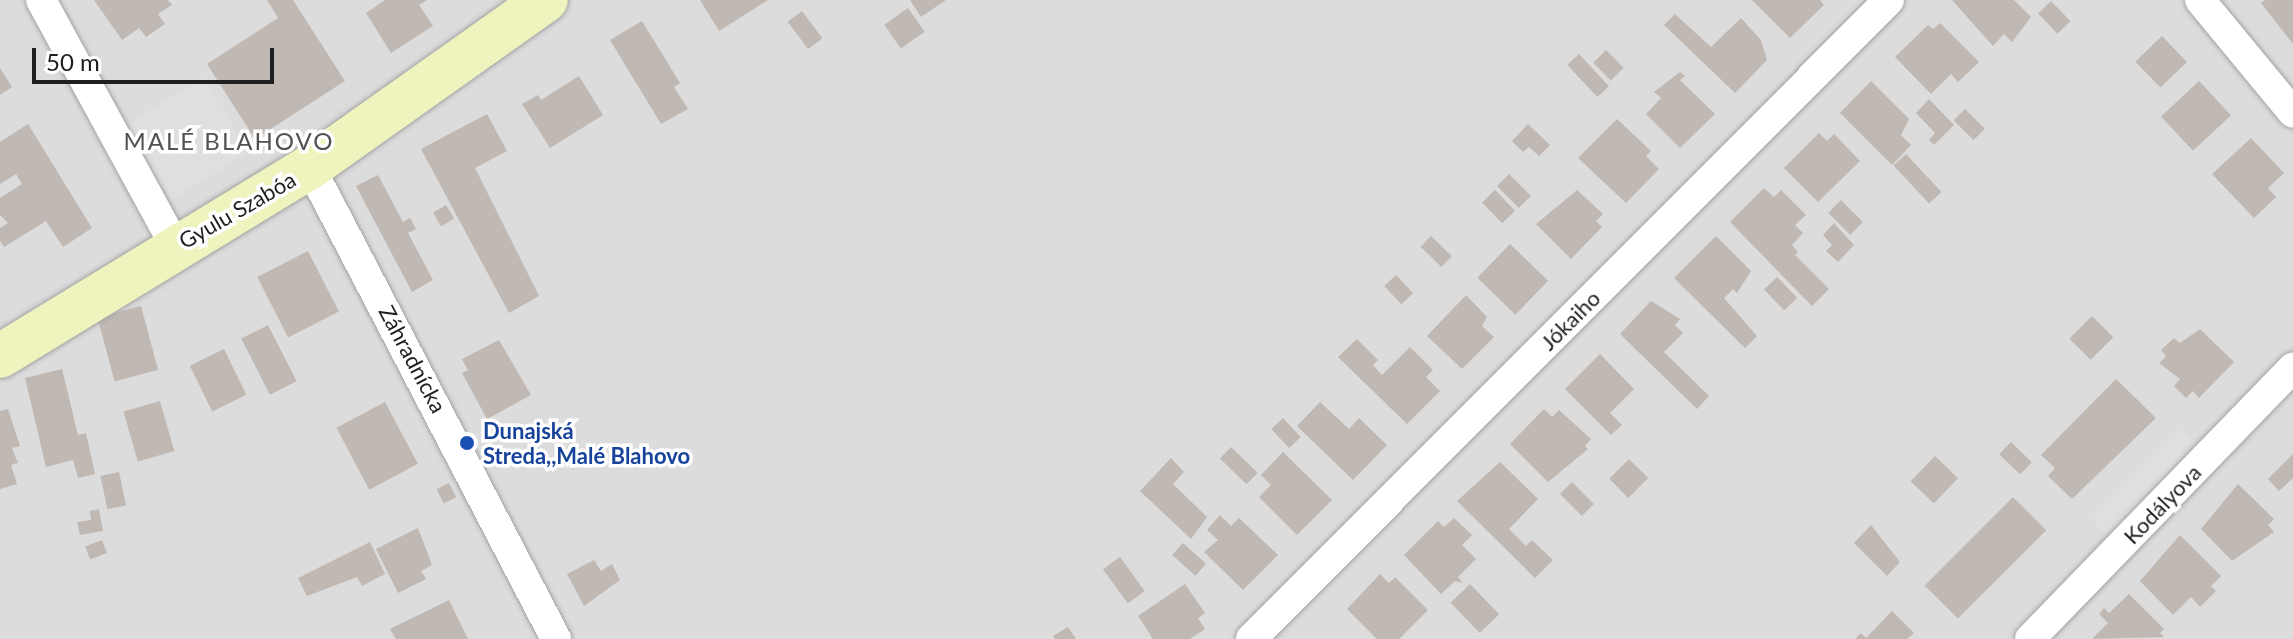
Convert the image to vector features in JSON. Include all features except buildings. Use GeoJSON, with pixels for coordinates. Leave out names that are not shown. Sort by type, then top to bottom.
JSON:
{"type":"FeatureCollection","features":[{"type":"Feature","properties":{"kind":"street"},"geometry":{"type":"LineString","coordinates":[[41,0],[175,246]]}},
{"type":"Feature","properties":{"kind":"street","name":"Gyulu Szabóa"},"geometry":{"type":"LineString","coordinates":[[0,356],[175,246],[310,167],[546,0]]}},
{"type":"Feature","properties":{"kind":"street","name":"Jókaiho"},"geometry":{"type":"LineString","coordinates":[[1251,639],[1889,0]]}},
{"type":"Feature","properties":{"kind":"street"},"geometry":{"type":"LineString","coordinates":[[2200,0],[2293,113]]}},
{"type":"Feature","properties":{"kind":"street","name":"Záhradnícka"},"geometry":{"type":"LineString","coordinates":[[310,167],[556,639]]}},
{"type":"Feature","properties":{"kind":"street","name":"Kodályova"},"geometry":{"type":"LineString","coordinates":[[2030,639],[2293,368]]}},
{"type":"Feature","properties":{"kind":"shaded area"},"geometry":{"type":"Polygon","coordinates":[[[0,0],[2293,0],[2293,639],[0,639],[0,0]]]}},
{"type":"Feature","properties":{"kind":"shaded area"},"geometry":{"type":"Polygon","coordinates":[[[204,77],[249,152],[166,202],[121,127],[204,77]]]}},
{"type":"Feature","properties":{"kind":"shaded area"},"geometry":{"type":"Polygon","coordinates":[[[2182,429],[2197,444],[2106,534],[2091,520],[2182,429]]]}},
{"type":"Feature","properties":{"kind":"place","name":"Dunajská Streda,,Malé Blahovo"},"geometry":{"type":"Point","coordinates":[467,443]}},
{"type":"Feature","properties":{"kind":"district","name":"MALÉ BLAHOVO"},"geometry":{"type":"Point","coordinates":[229,141]}}]}
